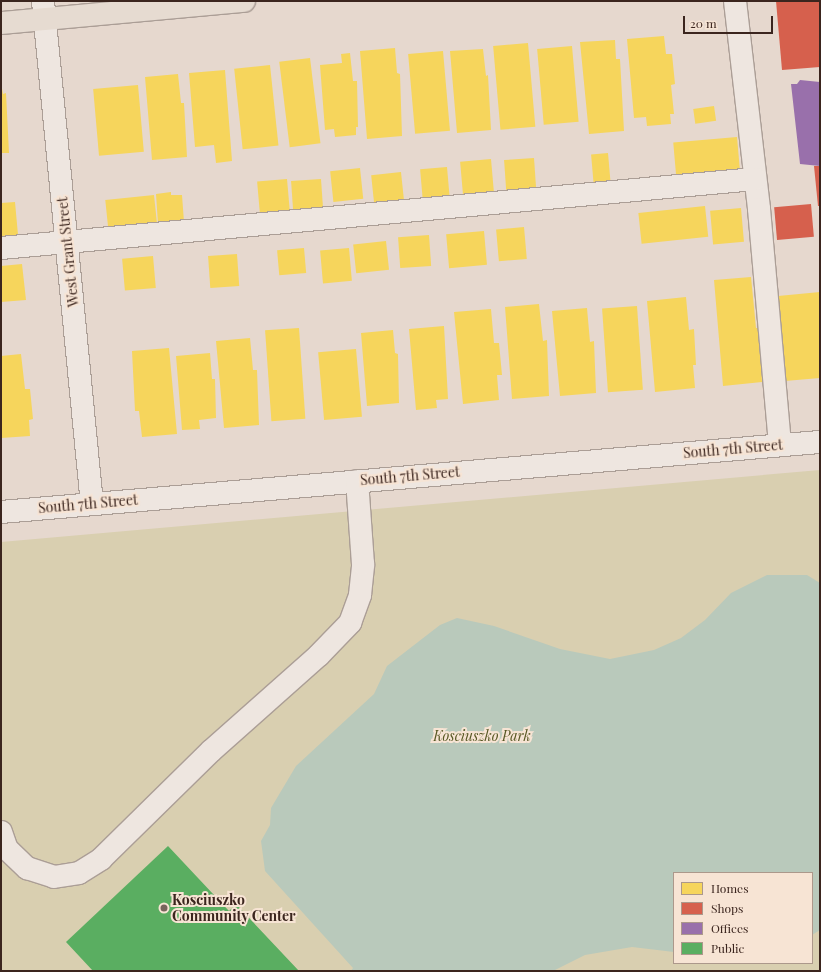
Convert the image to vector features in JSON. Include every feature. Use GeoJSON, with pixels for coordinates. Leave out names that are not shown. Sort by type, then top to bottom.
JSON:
{"type":"FeatureCollection","features":[{"type":"Feature","properties":{"kind":"main road"},"geometry":{"type":"LineString","coordinates":[[1,22],[44,10],[244,1]]}},
{"type":"Feature","properties":{"kind":"street"},"geometry":{"type":"LineString","coordinates":[[735,1],[755,178],[780,445]]}},
{"type":"Feature","properties":{"kind":"street","name":"West Grant Street"},"geometry":{"type":"LineString","coordinates":[[44,10],[92,504]]}},
{"type":"Feature","properties":{"kind":"street"},"geometry":{"type":"LineString","coordinates":[[1,248],[755,178]]}},
{"type":"Feature","properties":{"kind":"street","name":"South 7th Street"},"geometry":{"type":"LineString","coordinates":[[1,512],[820,442]]}},
{"type":"Feature","properties":{"kind":"street"},"geometry":{"type":"LineString","coordinates":[[1,832],[7,849],[27,868],[54,877],[79,873],[101,859],[211,751],[319,654],[350,623],[360,595],[363,564],[357,481]]}},
{"type":"Feature","properties":{"kind":"green space","name":"Kosciuszko Park"},"geometry":{"type":"Polygon","coordinates":[[[820,470],[820,971],[1,971],[1,542],[820,470]]]}},
{"type":"Feature","properties":{"kind":"shaded area"},"geometry":{"type":"Polygon","coordinates":[[[767,575],[807,575],[820,583],[820,930],[813,934],[813,872],[673,872],[673,952],[632,947],[585,955],[553,971],[351,971],[353,968],[265,871],[261,841],[270,825],[271,808],[296,766],[374,694],[387,666],[440,625],[457,618],[494,626],[560,649],[610,659],[654,650],[681,638],[705,620],[731,593],[767,575]]]}},
{"type":"Feature","properties":{"kind":"building: Homes"},"geometry":{"type":"Polygon","coordinates":[[[664,36],[666,54],[672,54],[675,84],[671,85],[674,114],[670,114],[671,124],[647,126],[646,117],[634,118],[627,39],[664,36]]]}},
{"type":"Feature","properties":{"kind":"building: Homes"},"geometry":{"type":"Polygon","coordinates":[[[615,40],[616,59],[620,59],[624,131],[589,134],[580,42],[615,40]]]}},
{"type":"Feature","properties":{"kind":"building: Homes"},"geometry":{"type":"Polygon","coordinates":[[[528,43],[535,127],[500,130],[493,46],[528,43]]]}},
{"type":"Feature","properties":{"kind":"building: Homes"},"geometry":{"type":"Polygon","coordinates":[[[572,46],[579,122],[544,125],[537,49],[572,46]]]}},
{"type":"Feature","properties":{"kind":"building: Homes"},"geometry":{"type":"Polygon","coordinates":[[[395,48],[397,73],[400,74],[402,136],[367,139],[360,51],[395,48]]]}},
{"type":"Feature","properties":{"kind":"building: Homes"},"geometry":{"type":"Polygon","coordinates":[[[483,49],[486,76],[488,75],[491,130],[457,133],[450,51],[483,49]]]}},
{"type":"Feature","properties":{"kind":"building: Homes"},"geometry":{"type":"Polygon","coordinates":[[[443,51],[450,131],[415,134],[408,54],[443,51]]]}},
{"type":"Feature","properties":{"kind":"building: Homes"},"geometry":{"type":"Polygon","coordinates":[[[350,53],[353,81],[357,81],[358,127],[356,127],[356,135],[335,137],[334,129],[325,130],[320,65],[342,63],[341,54],[350,53]]]}},
{"type":"Feature","properties":{"kind":"building: Homes"},"geometry":{"type":"Polygon","coordinates":[[[310,58],[320,143],[290,147],[279,62],[310,58]]]}},
{"type":"Feature","properties":{"kind":"building: Homes"},"geometry":{"type":"Polygon","coordinates":[[[270,65],[278,146],[243,149],[234,69],[270,65]]]}},
{"type":"Feature","properties":{"kind":"building: Homes"},"geometry":{"type":"Polygon","coordinates":[[[225,70],[232,161],[216,163],[214,145],[195,147],[189,73],[225,70]]]}},
{"type":"Feature","properties":{"kind":"building: Homes"},"geometry":{"type":"Polygon","coordinates":[[[178,74],[181,103],[184,103],[187,157],[152,160],[145,77],[178,74]]]}},
{"type":"Feature","properties":{"kind":"building: Homes"},"geometry":{"type":"Polygon","coordinates":[[[1,83],[3,94],[6,93],[9,153],[1,153],[1,83]]]}},
{"type":"Feature","properties":{"kind":"building: Homes"},"geometry":{"type":"Polygon","coordinates":[[[138,85],[144,152],[99,156],[93,89],[138,85]]]}},
{"type":"Feature","properties":{"kind":"building: Homes"},"geometry":{"type":"Polygon","coordinates":[[[714,106],[716,121],[695,124],[693,109],[714,106]]]}},
{"type":"Feature","properties":{"kind":"building: Homes"},"geometry":{"type":"Polygon","coordinates":[[[737,137],[740,172],[676,177],[673,143],[737,137]]]}},
{"type":"Feature","properties":{"kind":"building: Homes"},"geometry":{"type":"Polygon","coordinates":[[[608,153],[611,185],[594,186],[591,154],[608,153]]]}},
{"type":"Feature","properties":{"kind":"building: Homes"},"geometry":{"type":"Polygon","coordinates":[[[534,158],[536,188],[506,190],[504,160],[534,158]]]}},
{"type":"Feature","properties":{"kind":"building: Homes"},"geometry":{"type":"Polygon","coordinates":[[[491,159],[494,193],[463,196],[460,162],[491,159]]]}},
{"type":"Feature","properties":{"kind":"building: Homes"},"geometry":{"type":"Polygon","coordinates":[[[447,167],[450,199],[423,201],[420,169],[447,167]]]}},
{"type":"Feature","properties":{"kind":"building: Homes"},"geometry":{"type":"Polygon","coordinates":[[[360,168],[363,199],[333,202],[330,171],[360,168]]]}},
{"type":"Feature","properties":{"kind":"building: Homes"},"geometry":{"type":"Polygon","coordinates":[[[401,172],[404,202],[374,205],[371,175],[401,172]]]}},
{"type":"Feature","properties":{"kind":"building: Homes"},"geometry":{"type":"Polygon","coordinates":[[[287,179],[290,212],[260,214],[257,182],[287,179]]]}},
{"type":"Feature","properties":{"kind":"building: Homes"},"geometry":{"type":"Polygon","coordinates":[[[321,179],[323,208],[293,210],[291,181],[321,179]]]}},
{"type":"Feature","properties":{"kind":"building: Homes"},"geometry":{"type":"Polygon","coordinates":[[[171,192],[171,195],[182,195],[184,222],[158,224],[156,194],[171,192]]]}},
{"type":"Feature","properties":{"kind":"building: Homes"},"geometry":{"type":"Polygon","coordinates":[[[154,195],[157,226],[109,231],[105,200],[154,195]]]}},
{"type":"Feature","properties":{"kind":"building: Homes"},"geometry":{"type":"Polygon","coordinates":[[[15,202],[18,235],[1,236],[1,203],[15,202]]]}},
{"type":"Feature","properties":{"kind":"building: Homes"},"geometry":{"type":"Polygon","coordinates":[[[705,206],[708,237],[642,244],[638,213],[705,206]]]}},
{"type":"Feature","properties":{"kind":"building: Homes"},"geometry":{"type":"Polygon","coordinates":[[[741,208],[744,242],[713,245],[710,211],[741,208]]]}},
{"type":"Feature","properties":{"kind":"building: Homes"},"geometry":{"type":"Polygon","coordinates":[[[524,227],[527,259],[499,261],[496,229],[524,227]]]}},
{"type":"Feature","properties":{"kind":"building: Homes"},"geometry":{"type":"Polygon","coordinates":[[[484,231],[487,265],[449,268],[446,234],[484,231]]]}},
{"type":"Feature","properties":{"kind":"building: Homes"},"geometry":{"type":"Polygon","coordinates":[[[429,235],[431,266],[400,268],[398,237],[429,235]]]}},
{"type":"Feature","properties":{"kind":"building: Homes"},"geometry":{"type":"Polygon","coordinates":[[[386,241],[389,270],[356,273],[353,244],[386,241]]]}},
{"type":"Feature","properties":{"kind":"building: Homes"},"geometry":{"type":"Polygon","coordinates":[[[304,248],[306,273],[279,275],[277,250],[304,248]]]}},
{"type":"Feature","properties":{"kind":"building: Homes"},"geometry":{"type":"Polygon","coordinates":[[[349,248],[352,281],[323,283],[320,251],[349,248]]]}},
{"type":"Feature","properties":{"kind":"building: Homes"},"geometry":{"type":"Polygon","coordinates":[[[237,254],[239,286],[210,288],[208,256],[237,254]]]}},
{"type":"Feature","properties":{"kind":"building: Homes"},"geometry":{"type":"Polygon","coordinates":[[[153,256],[156,288],[125,291],[122,259],[153,256]]]}},
{"type":"Feature","properties":{"kind":"building: Homes"},"geometry":{"type":"Polygon","coordinates":[[[22,264],[26,300],[1,302],[1,266],[22,264]]]}},
{"type":"Feature","properties":{"kind":"building: Homes"},"geometry":{"type":"Polygon","coordinates":[[[751,277],[756,328],[760,328],[762,382],[723,386],[714,280],[751,277]]]}},
{"type":"Feature","properties":{"kind":"building: Homes"},"geometry":{"type":"Polygon","coordinates":[[[820,292],[820,378],[785,381],[778,296],[820,292]]]}},
{"type":"Feature","properties":{"kind":"building: Homes"},"geometry":{"type":"Polygon","coordinates":[[[686,297],[689,330],[694,329],[696,365],[693,365],[695,388],[655,392],[647,301],[686,297]]]}},
{"type":"Feature","properties":{"kind":"building: Homes"},"geometry":{"type":"Polygon","coordinates":[[[539,304],[543,341],[547,340],[549,396],[512,399],[505,307],[539,304]]]}},
{"type":"Feature","properties":{"kind":"building: Homes"},"geometry":{"type":"Polygon","coordinates":[[[637,306],[643,390],[608,392],[602,308],[637,306]]]}},
{"type":"Feature","properties":{"kind":"building: Homes"},"geometry":{"type":"Polygon","coordinates":[[[587,308],[590,342],[594,341],[596,393],[560,396],[552,311],[587,308]]]}},
{"type":"Feature","properties":{"kind":"building: Homes"},"geometry":{"type":"Polygon","coordinates":[[[491,309],[494,343],[499,343],[502,375],[497,375],[499,400],[463,404],[454,312],[491,309]]]}},
{"type":"Feature","properties":{"kind":"building: Homes"},"geometry":{"type":"Polygon","coordinates":[[[444,326],[448,399],[436,400],[437,408],[416,410],[409,329],[444,326]]]}},
{"type":"Feature","properties":{"kind":"building: Homes"},"geometry":{"type":"Polygon","coordinates":[[[299,328],[305,419],[271,421],[265,330],[299,328]]]}},
{"type":"Feature","properties":{"kind":"building: Homes"},"geometry":{"type":"Polygon","coordinates":[[[393,330],[395,353],[398,354],[399,403],[367,406],[361,333],[393,330]]]}},
{"type":"Feature","properties":{"kind":"building: Homes"},"geometry":{"type":"Polygon","coordinates":[[[250,338],[253,370],[257,370],[259,425],[224,428],[216,341],[250,338]]]}},
{"type":"Feature","properties":{"kind":"building: Homes"},"geometry":{"type":"Polygon","coordinates":[[[169,348],[177,434],[142,437],[139,411],[135,411],[132,351],[169,348]]]}},
{"type":"Feature","properties":{"kind":"building: Homes"},"geometry":{"type":"Polygon","coordinates":[[[356,349],[362,417],[324,420],[318,352],[356,349]]]}},
{"type":"Feature","properties":{"kind":"building: Homes"},"geometry":{"type":"Polygon","coordinates":[[[210,353],[212,379],[215,379],[216,418],[199,420],[200,429],[182,430],[176,356],[210,353]]]}},
{"type":"Feature","properties":{"kind":"building: Homes"},"geometry":{"type":"Polygon","coordinates":[[[21,354],[25,389],[30,389],[33,419],[29,420],[30,436],[1,438],[1,356],[21,354]]]}},
{"type":"Feature","properties":{"kind":"building: Shops"},"geometry":{"type":"Polygon","coordinates":[[[776,1],[820,1],[820,67],[782,70],[776,1]]]}},
{"type":"Feature","properties":{"kind":"building: Shops"},"geometry":{"type":"Polygon","coordinates":[[[814,166],[820,166],[820,206],[818,206],[814,166]]]}},
{"type":"Feature","properties":{"kind":"building: Shops"},"geometry":{"type":"Polygon","coordinates":[[[811,204],[814,237],[777,240],[774,207],[811,204]]]}},
{"type":"Feature","properties":{"kind":"building: Offices"},"geometry":{"type":"Polygon","coordinates":[[[800,80],[820,82],[820,166],[800,164],[791,84],[797,84],[800,80]]]}},
{"type":"Feature","properties":{"kind":"building: Public","name":"Kosciuszko Community Center"},"geometry":{"type":"Polygon","coordinates":[[[168,846],[229,911],[236,904],[299,971],[93,971],[66,942],[168,846]]]}},
{"type":"Feature","properties":{"kind":"place","name":"Kosciuszko Community Center"},"geometry":{"type":"Point","coordinates":[164,908]}}]}
